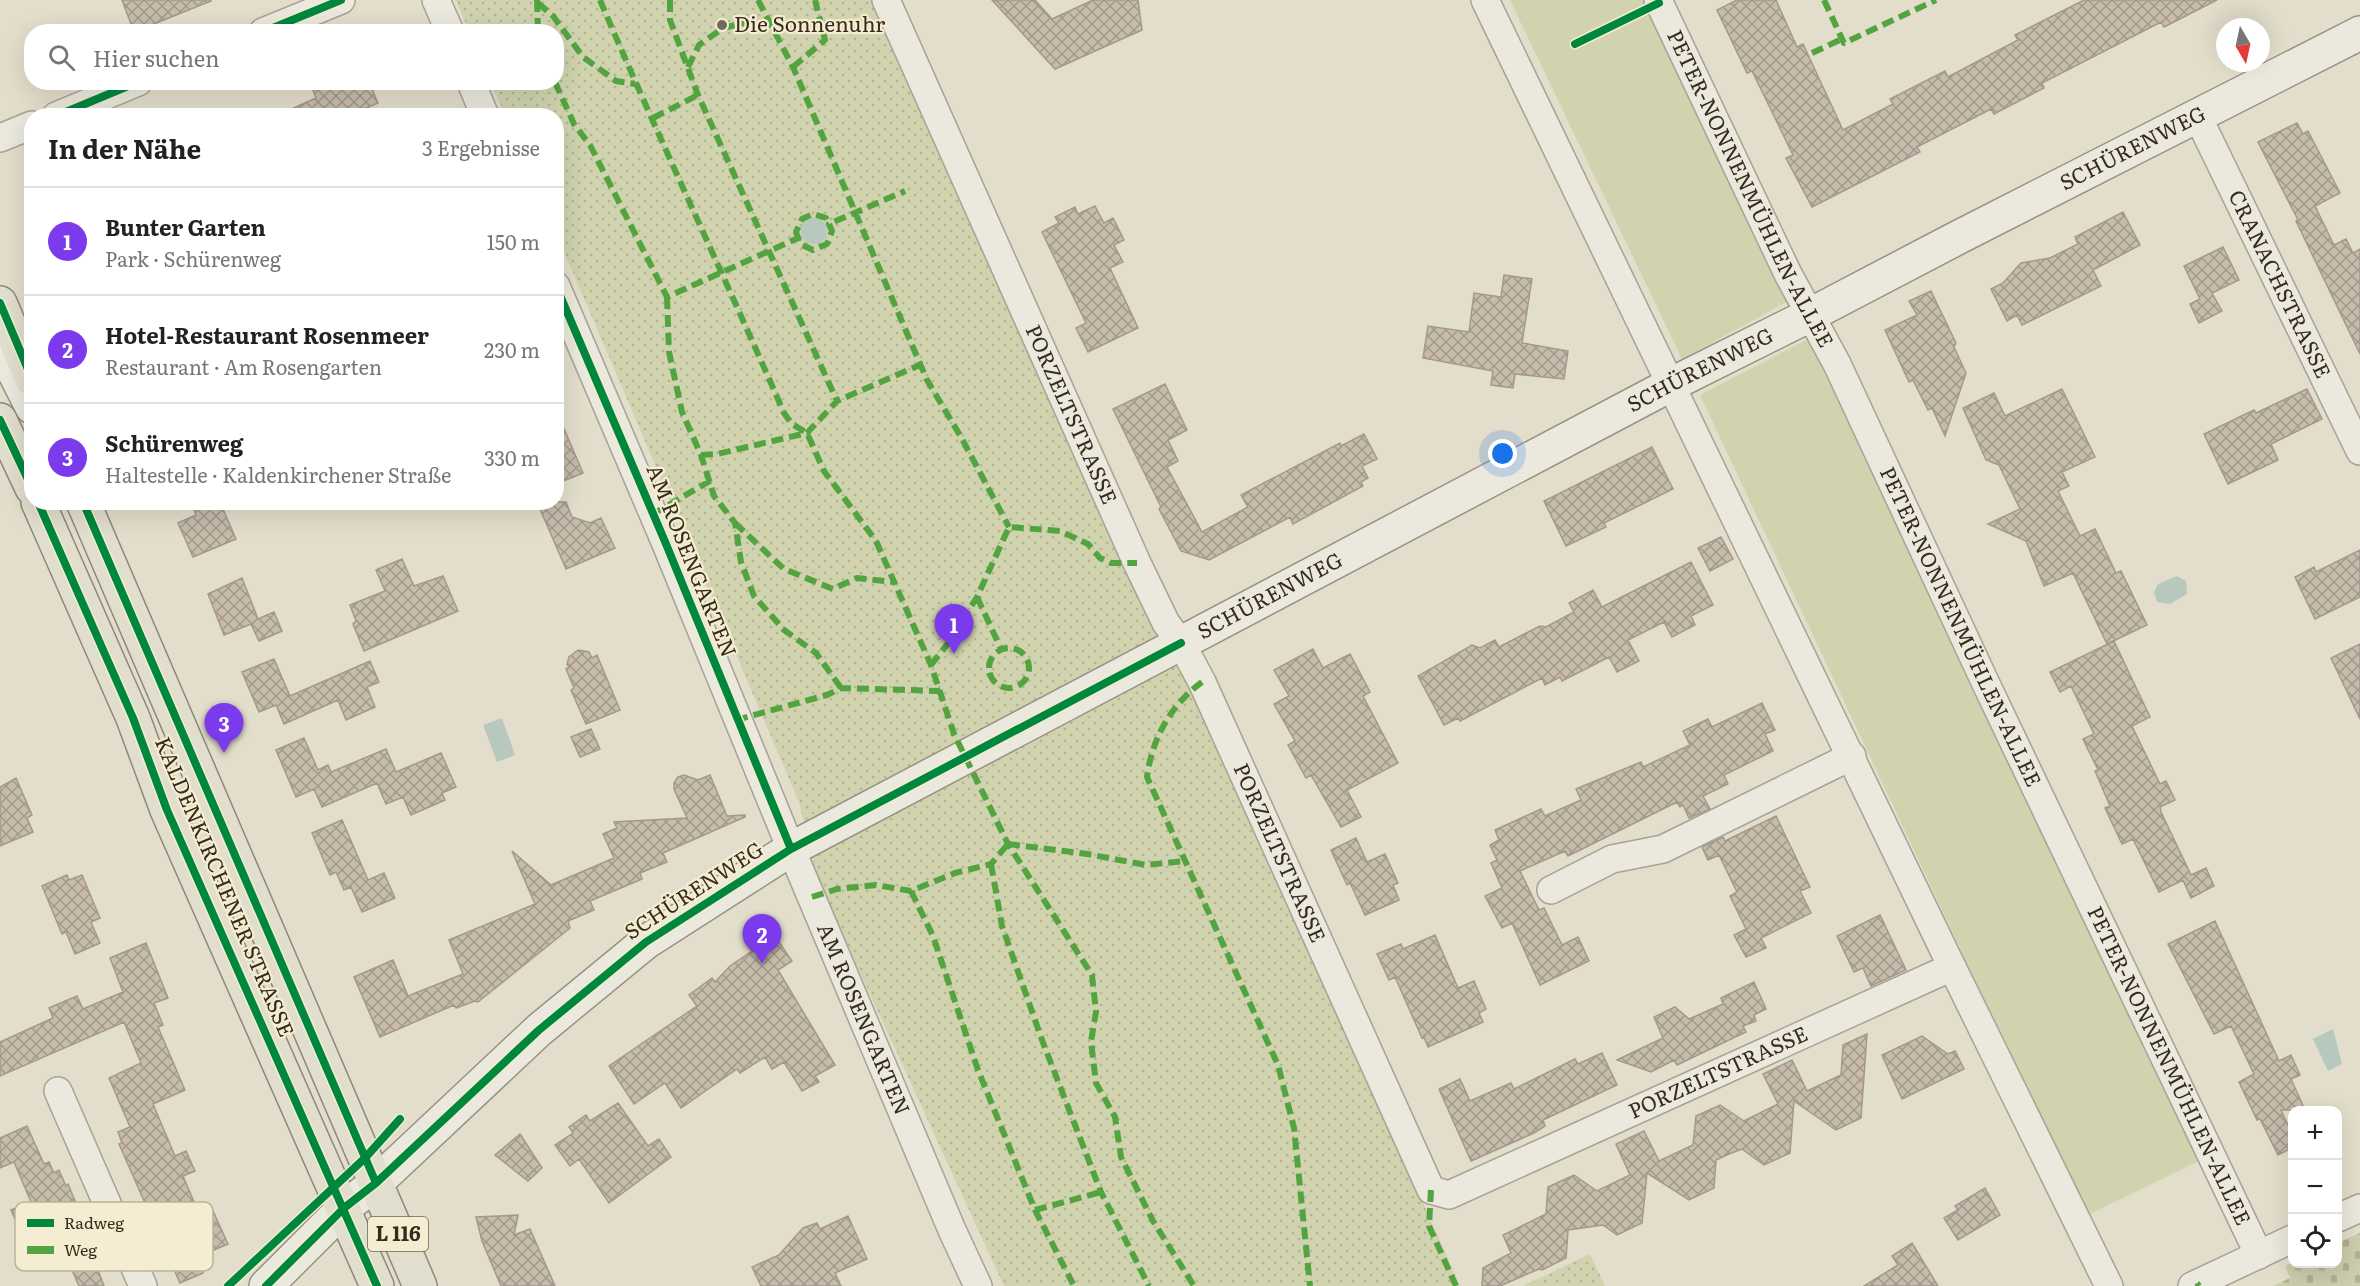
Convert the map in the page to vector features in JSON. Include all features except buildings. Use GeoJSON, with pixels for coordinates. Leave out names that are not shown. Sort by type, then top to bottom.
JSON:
{"type":"FeatureCollection","features":[{"type":"Feature","properties":{"kind":"main road","name":"SCHÜRENWEG"},"geometry":{"type":"LineString","coordinates":[[266,1286],[344,1209],[376,1183],[539,1030],[646,942],[790,849],[1670,385],[2360,33]]}},
{"type":"Feature","properties":{"kind":"main road"},"geometry":{"type":"LineString","coordinates":[[0,303],[24,360]]}},
{"type":"Feature","properties":{"kind":"main road"},"geometry":{"type":"LineString","coordinates":[[0,344],[24,391]]}},
{"type":"Feature","properties":{"kind":"main road"},"geometry":{"type":"LineString","coordinates":[[0,420],[24,471]]}},
{"type":"Feature","properties":{"kind":"main road","name":"KALDENKIRCHENER STRASSE"},"geometry":{"type":"LineString","coordinates":[[41,510],[128,708],[167,810],[377,1286]]}},
{"type":"Feature","properties":{"kind":"main road","name":"KALDENKIRCHENER STRASSE"},"geometry":{"type":"LineString","coordinates":[[86,510],[420,1286]]}},
{"type":"Feature","properties":{"kind":"street"},"geometry":{"type":"LineString","coordinates":[[282,24],[341,0]]}},
{"type":"Feature","properties":{"kind":"street"},"geometry":{"type":"LineString","coordinates":[[436,0],[446,24]]}},
{"type":"Feature","properties":{"kind":"street","name":"PORZELTSTRASSE"},"geometry":{"type":"LineString","coordinates":[[886,0],[1137,563],[1166,623],[1181,643],[1207,692],[1431,1190],[1449,1195],[1952,967]]}},
{"type":"Feature","properties":{"kind":"street"},"geometry":{"type":"LineString","coordinates":[[1485,0],[1952,967],[2109,1286]]}},
{"type":"Feature","properties":{"kind":"street","name":"PETER-NONNENMÜHLEN-ALLEE"},"geometry":{"type":"LineString","coordinates":[[1658,0],[1788,274],[1837,364],[1987,687],[2259,1255]]}},
{"type":"Feature","properties":{"kind":"street"},"geometry":{"type":"LineString","coordinates":[[75,108],[119,90]]}},
{"type":"Feature","properties":{"kind":"street"},"geometry":{"type":"LineString","coordinates":[[474,90],[482,108]]}},
{"type":"Feature","properties":{"kind":"street","name":"CRANACHSTRASSE"},"geometry":{"type":"LineString","coordinates":[[2198,117],[2360,451]]}},
{"type":"Feature","properties":{"kind":"street"},"geometry":{"type":"LineString","coordinates":[[0,138],[24,128]]}},
{"type":"Feature","properties":{"kind":"street","name":"AM ROSENGARTEN"},"geometry":{"type":"LineString","coordinates":[[564,305],[674,562],[790,849],[978,1286]]}},
{"type":"Feature","properties":{"kind":"street"},"geometry":{"type":"LineString","coordinates":[[1551,890],[1612,859],[1663,849],[1852,756]]}},
{"type":"Feature","properties":{"kind":"street"},"geometry":{"type":"LineString","coordinates":[[58,1091],[106,1202]]}},
{"type":"Feature","properties":{"kind":"street"},"geometry":{"type":"LineString","coordinates":[[2342,1216],[2360,1208]]}},
{"type":"Feature","properties":{"kind":"street"},"geometry":{"type":"LineString","coordinates":[[2192,1286],[2288,1241]]}},
{"type":"Feature","properties":{"kind":"street"},"geometry":{"type":"LineString","coordinates":[[136,1271],[143,1286]]}},
{"type":"Feature","properties":{"kind":"green space"},"geometry":{"type":"Polygon","coordinates":[[[456,0],[873,0],[1152,627],[1191,681],[1460,1286],[1004,1286],[818,881],[799,802],[564,251],[564,108],[502,108],[494,90],[564,90],[564,24],[466,24],[456,0]]]}},
{"type":"Feature","properties":{"kind":"green space"},"geometry":{"type":"Polygon","coordinates":[[[1510,0],[1654,0],[1796,297],[1682,359],[1510,0]]]}},
{"type":"Feature","properties":{"kind":"green space"},"geometry":{"type":"Polygon","coordinates":[[[1810,338],[2207,1157],[2086,1216],[1700,395],[1810,338]]]}},
{"type":"Feature","properties":{"kind":"green space"},"geometry":{"type":"Polygon","coordinates":[[[2360,1233],[2360,1286],[2273,1286],[2290,1278],[2285,1266],[2288,1265],[2288,1268],[2342,1268],[2342,1241],[2360,1233]]]}},
{"type":"Feature","properties":{"kind":"green space"},"geometry":{"type":"Polygon","coordinates":[[[1590,1254],[1605,1286],[1523,1286],[1590,1254]]]}},
{"type":"Feature","properties":{"kind":"shaded area"},"geometry":{"type":"Polygon","coordinates":[[[814,218],[823,222],[827,231],[823,240],[814,244],[805,240],[801,231],[805,222],[814,218]]]}},
{"type":"Feature","properties":{"kind":"shaded area"},"geometry":{"type":"Polygon","coordinates":[[[2177,576],[2186,581],[2187,594],[2170,604],[2157,602],[2154,592],[2158,584],[2177,576]]]}},
{"type":"Feature","properties":{"kind":"shaded area"},"geometry":{"type":"Polygon","coordinates":[[[502,718],[515,755],[497,762],[483,725],[502,718]]]}},
{"type":"Feature","properties":{"kind":"shaded area"},"geometry":{"type":"Polygon","coordinates":[[[2333,1029],[2342,1064],[2328,1071],[2313,1039],[2333,1029]]]}},
{"type":"Feature","properties":{"kind":"marked path"},"geometry":{"type":"LineString","coordinates":[[537,0],[538,24]]}},
{"type":"Feature","properties":{"kind":"marked path"},"geometry":{"type":"LineString","coordinates":[[600,0],[784,413],[792,424],[807,433],[824,471],[876,541],[931,665],[954,734],[1008,844],[1092,975],[1096,1012],[1091,1041],[1096,1083],[1115,1117],[1121,1157],[1153,1221],[1194,1286]]}},
{"type":"Feature","properties":{"kind":"marked path"},"geometry":{"type":"LineString","coordinates":[[670,0],[670,20],[698,95],[837,401]]}},
{"type":"Feature","properties":{"kind":"marked path"},"geometry":{"type":"LineString","coordinates":[[758,0],[793,67],[927,380],[961,437],[1009,527]]}},
{"type":"Feature","properties":{"kind":"marked path"},"geometry":{"type":"LineString","coordinates":[[793,67],[825,40],[815,0]]}},
{"type":"Feature","properties":{"kind":"marked path"},"geometry":{"type":"LineString","coordinates":[[1824,0],[1844,43],[1936,0]]}},
{"type":"Feature","properties":{"kind":"marked path"},"geometry":{"type":"LineString","coordinates":[[538,3],[559,24]]}},
{"type":"Feature","properties":{"kind":"marked path"},"geometry":{"type":"LineString","coordinates":[[688,67],[699,45],[723,28],[744,23],[769,24]]}},
{"type":"Feature","properties":{"kind":"marked path"},"geometry":{"type":"LineString","coordinates":[[564,31],[583,57],[616,81],[635,84]]}},
{"type":"Feature","properties":{"kind":"marked path"},"geometry":{"type":"LineString","coordinates":[[1812,53],[1842,39]]}},
{"type":"Feature","properties":{"kind":"marked path"},"geometry":{"type":"LineString","coordinates":[[559,90],[574,124],[590,145],[667,297],[798,238],[800,244],[813,250],[827,244],[832,231],[829,224],[905,191]]}},
{"type":"Feature","properties":{"kind":"marked path"},"geometry":{"type":"LineString","coordinates":[[653,118],[698,95]]}},
{"type":"Feature","properties":{"kind":"marked path"},"geometry":{"type":"LineString","coordinates":[[798,238],[796,232],[802,219],[813,214],[826,218],[829,224]]}},
{"type":"Feature","properties":{"kind":"marked path"},"geometry":{"type":"LineString","coordinates":[[667,297],[669,352],[682,412],[701,455],[714,496],[735,523],[741,562],[754,596],[784,630],[816,653],[841,688]]}},
{"type":"Feature","properties":{"kind":"marked path"},"geometry":{"type":"LineString","coordinates":[[701,455],[717,454],[807,433],[837,401],[922,364]]}},
{"type":"Feature","properties":{"kind":"marked path"},"geometry":{"type":"LineString","coordinates":[[653,514],[710,481]]}},
{"type":"Feature","properties":{"kind":"marked path"},"geometry":{"type":"LineString","coordinates":[[735,523],[784,569],[833,589],[857,578],[894,582]]}},
{"type":"Feature","properties":{"kind":"marked path"},"geometry":{"type":"LineString","coordinates":[[931,665],[949,642],[977,597],[1009,527],[1060,531],[1088,544],[1100,558],[1111,563],[1137,563]]}},
{"type":"Feature","properties":{"kind":"marked path"},"geometry":{"type":"LineString","coordinates":[[977,597],[1001,649]]}},
{"type":"Feature","properties":{"kind":"marked path"},"geometry":{"type":"LineString","coordinates":[[1009,648],[1017,649],[1023,654],[1028,660],[1029,668],[1028,676],[1023,682],[1017,687],[1009,688],[1001,687],[995,682],[990,676],[989,668],[990,660],[995,654],[1001,649],[1009,648]]}},
{"type":"Feature","properties":{"kind":"marked path"},"geometry":{"type":"LineString","coordinates":[[1202,682],[1172,712],[1158,736],[1147,777],[1278,1065],[1294,1128],[1310,1286]]}},
{"type":"Feature","properties":{"kind":"marked path"},"geometry":{"type":"LineString","coordinates":[[736,720],[827,695],[841,688],[940,691]]}},
{"type":"Feature","properties":{"kind":"marked path"},"geometry":{"type":"LineString","coordinates":[[1008,844],[1087,854],[1146,865],[1186,861]]}},
{"type":"Feature","properties":{"kind":"marked path"},"geometry":{"type":"LineString","coordinates":[[812,897],[837,889],[876,885],[911,891],[955,873],[991,864],[1008,844]]}},
{"type":"Feature","properties":{"kind":"marked path"},"geometry":{"type":"LineString","coordinates":[[991,864],[1002,926],[1042,1040],[1101,1192],[1149,1286]]}},
{"type":"Feature","properties":{"kind":"marked path"},"geometry":{"type":"LineString","coordinates":[[911,891],[933,936],[978,1070],[1035,1210],[1074,1286]]}},
{"type":"Feature","properties":{"kind":"marked path"},"geometry":{"type":"LineString","coordinates":[[1431,1190],[1429,1226],[1456,1286]]}},
{"type":"Feature","properties":{"kind":"marked path"},"geometry":{"type":"LineString","coordinates":[[1035,1210],[1101,1192]]}},
{"type":"Feature","properties":{"kind":"cycle path"},"geometry":{"type":"LineString","coordinates":[[282,24],[341,0]]}},
{"type":"Feature","properties":{"kind":"cycle path"},"geometry":{"type":"LineString","coordinates":[[1575,44],[1659,3]]}},
{"type":"Feature","properties":{"kind":"cycle path"},"geometry":{"type":"LineString","coordinates":[[75,108],[119,90]]}},
{"type":"Feature","properties":{"kind":"cycle path"},"geometry":{"type":"LineString","coordinates":[[0,303],[24,360]]}},
{"type":"Feature","properties":{"kind":"cycle path"},"geometry":{"type":"LineString","coordinates":[[564,305],[666,544],[791,849]]}},
{"type":"Feature","properties":{"kind":"cycle path"},"geometry":{"type":"LineString","coordinates":[[0,420],[24,471]]}},
{"type":"Feature","properties":{"kind":"cycle path"},"geometry":{"type":"LineString","coordinates":[[42,510],[133,718],[167,810],[377,1286]]}},
{"type":"Feature","properties":{"kind":"cycle path"},"geometry":{"type":"LineString","coordinates":[[86,510],[376,1183]]}},
{"type":"Feature","properties":{"kind":"cycle path"},"geometry":{"type":"LineString","coordinates":[[266,1286],[344,1208],[376,1183],[539,1030],[646,942],[791,849],[1181,643]]}},
{"type":"Feature","properties":{"kind":"cycle path"},"geometry":{"type":"LineString","coordinates":[[228,1286],[365,1158],[400,1119]]}},
{"type":"Feature","properties":{"kind":"place","name":"Die Sonnenuhr"},"geometry":{"type":"Point","coordinates":[722,25]}},
{"type":"Feature","properties":{"kind":"place","name":"Bunter Garten"},"geometry":{"type":"Point","coordinates":[954,654]}},
{"type":"Feature","properties":{"kind":"place","name":"Schürenweg"},"geometry":{"type":"Point","coordinates":[224,753]}},
{"type":"Feature","properties":{"kind":"place","name":"Hotel-Restaurant Rosenmeer"},"geometry":{"type":"Point","coordinates":[762,964]}}]}
